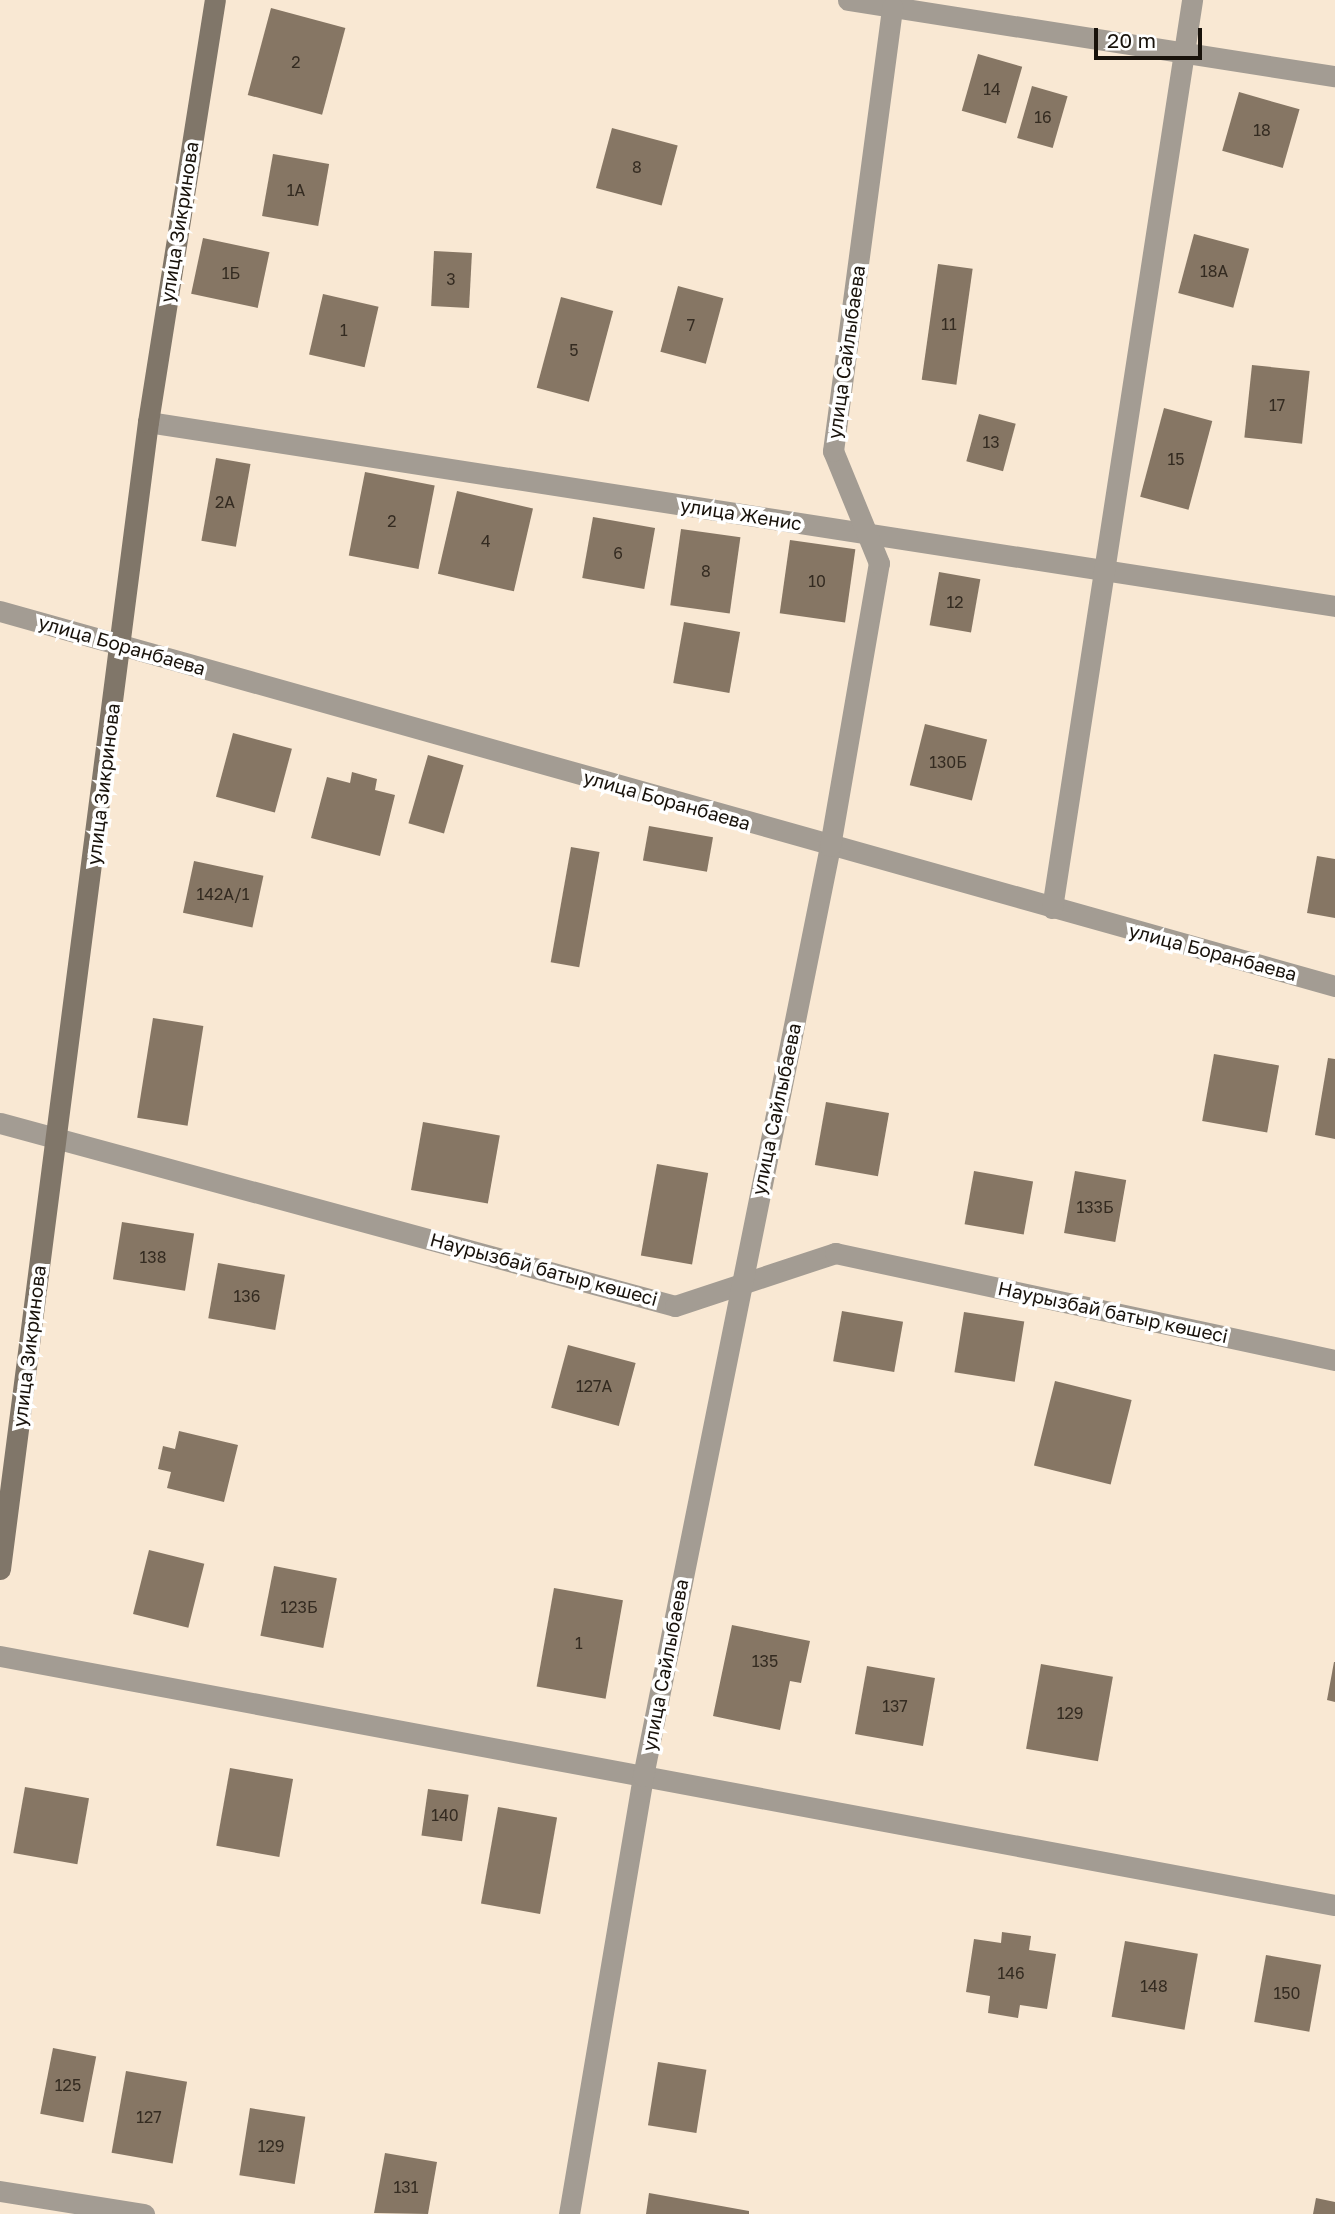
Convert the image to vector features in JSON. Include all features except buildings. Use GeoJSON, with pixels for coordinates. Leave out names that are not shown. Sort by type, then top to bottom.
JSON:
{"type":"FeatureCollection","features":[{"type":"Feature","properties":{"kind":"street","name":"улица Зикринова"},"geometry":{"type":"LineString","coordinates":[[0,1569],[148,422],[215,0]]}},
{"type":"Feature","properties":{"kind":"street"},"geometry":{"type":"LineString","coordinates":[[848,0],[1335,76]]}},
{"type":"Feature","properties":{"kind":"street"},"geometry":{"type":"LineString","coordinates":[[1052,908],[1192,0]]}},
{"type":"Feature","properties":{"kind":"street","name":"улица Сайлыбаева"},"geometry":{"type":"LineString","coordinates":[[569,2214],[643,1776],[740,1284],[831,846],[879,563],[833,451],[892,7]]}},
{"type":"Feature","properties":{"kind":"street","name":"улица Женис"},"geometry":{"type":"LineString","coordinates":[[148,422],[1335,606]]}},
{"type":"Feature","properties":{"kind":"street","name":"улица Боранбаева"},"geometry":{"type":"LineString","coordinates":[[0,611],[1335,986]]}},
{"type":"Feature","properties":{"kind":"street","name":"Наурызбай батыр көшесі"},"geometry":{"type":"LineString","coordinates":[[0,1124],[57,1136],[675,1306],[835,1253],[1335,1360]]}},
{"type":"Feature","properties":{"kind":"street"},"geometry":{"type":"LineString","coordinates":[[0,1656],[1335,1905]]}},
{"type":"Feature","properties":{"kind":"street"},"geometry":{"type":"LineString","coordinates":[[0,2191],[144,2214]]}}]}
